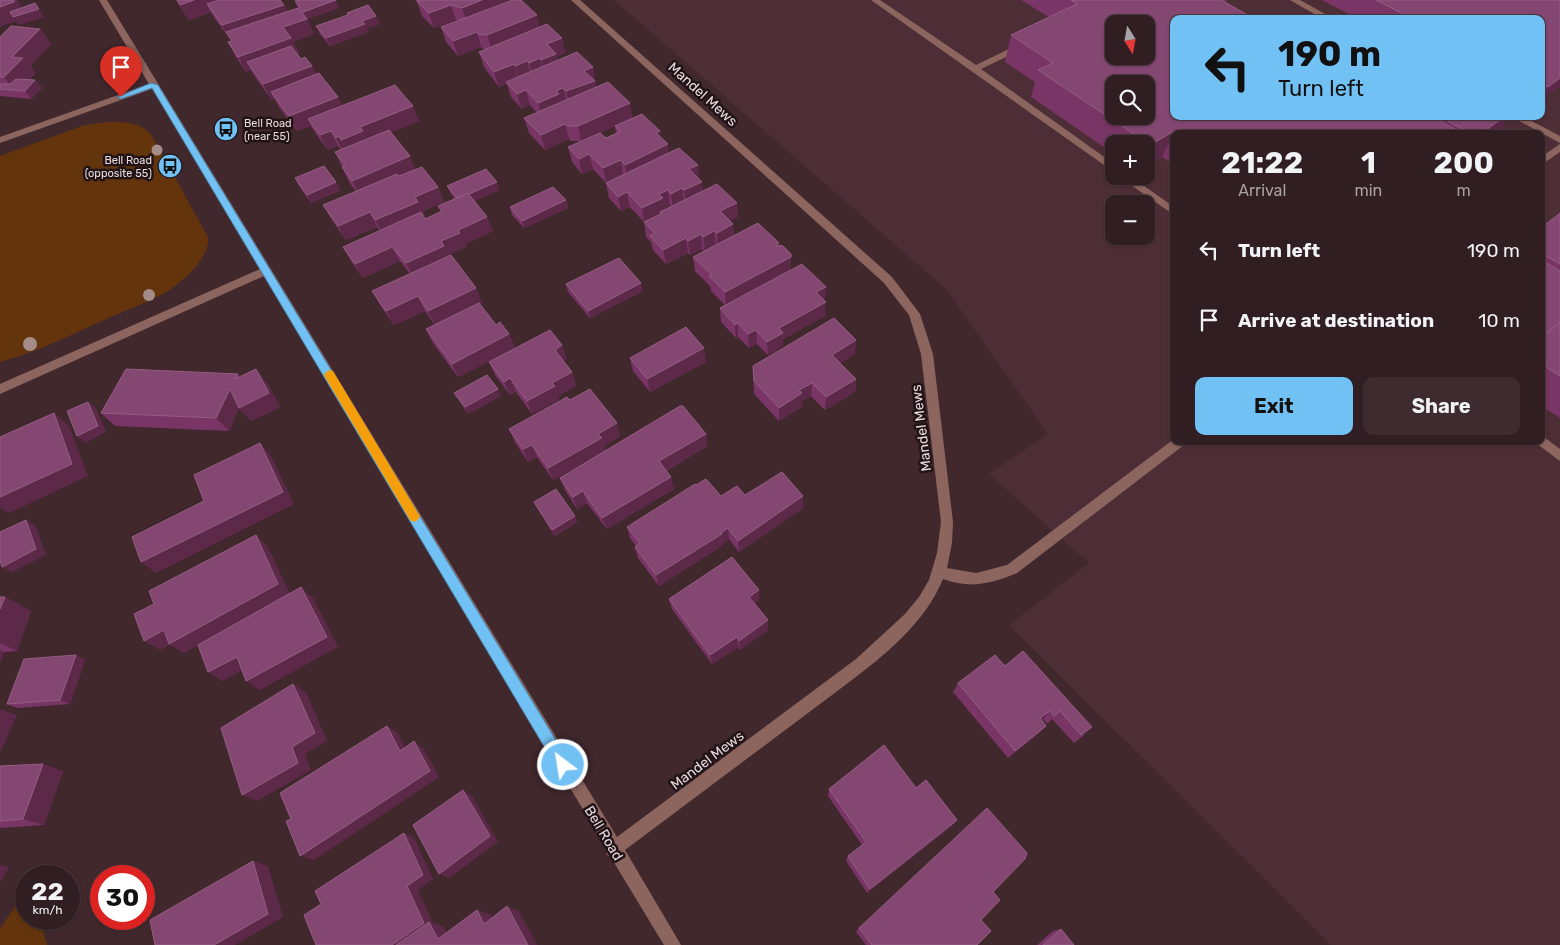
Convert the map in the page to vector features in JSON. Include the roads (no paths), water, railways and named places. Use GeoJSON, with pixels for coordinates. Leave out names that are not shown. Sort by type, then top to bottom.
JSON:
{"type":"FeatureCollection","features":[{"type":"Feature","properties":{"kind":"street","name":"Bell Road"},"geometry":{"type":"LineString","coordinates":[[103,0],[613,849],[673,945]]}},
{"type":"Feature","properties":{"kind":"street","name":"Mandel Mews"},"geometry":{"type":"LineString","coordinates":[[575,0],[888,280],[914,314],[927,354],[947,522],[946,548],[939,572],[925,600],[889,640],[851,672],[613,849]]}},
{"type":"Feature","properties":{"kind":"street"},"geometry":{"type":"LineString","coordinates":[[876,0],[1105,163]]}},
{"type":"Feature","properties":{"kind":"street"},"geometry":{"type":"LineString","coordinates":[[1294,0],[1322,15]]}},
{"type":"Feature","properties":{"kind":"street"},"geometry":{"type":"LineString","coordinates":[[975,69],[1031,42]]}},
{"type":"Feature","properties":{"kind":"street"},"geometry":{"type":"LineString","coordinates":[[0,140],[154,85]]}},
{"type":"Feature","properties":{"kind":"street"},"geometry":{"type":"LineString","coordinates":[[1522,120],[1541,130]]}},
{"type":"Feature","properties":{"kind":"street"},"geometry":{"type":"LineString","coordinates":[[1545,132],[1560,140]]}},
{"type":"Feature","properties":{"kind":"street"},"geometry":{"type":"LineString","coordinates":[[1545,159],[1560,148]]}},
{"type":"Feature","properties":{"kind":"street"},"geometry":{"type":"LineString","coordinates":[[1136,185],[1170,209]]}},
{"type":"Feature","properties":{"kind":"street"},"geometry":{"type":"LineString","coordinates":[[0,388],[266,271]]}},
{"type":"Feature","properties":{"kind":"street"},"geometry":{"type":"LineString","coordinates":[[1545,443],[1560,456]]}},
{"type":"Feature","properties":{"kind":"street"},"geometry":{"type":"LineString","coordinates":[[939,572],[968,580],[985,579],[1012,568],[1175,445]]}},
{"type":"Feature","properties":{"kind":"place","name":"Bell Road (near 55)"},"geometry":{"type":"Point","coordinates":[226,129]}},
{"type":"Feature","properties":{"kind":"place","name":"Bell Road (opposite 55)"},"geometry":{"type":"Point","coordinates":[170,166]}}]}
